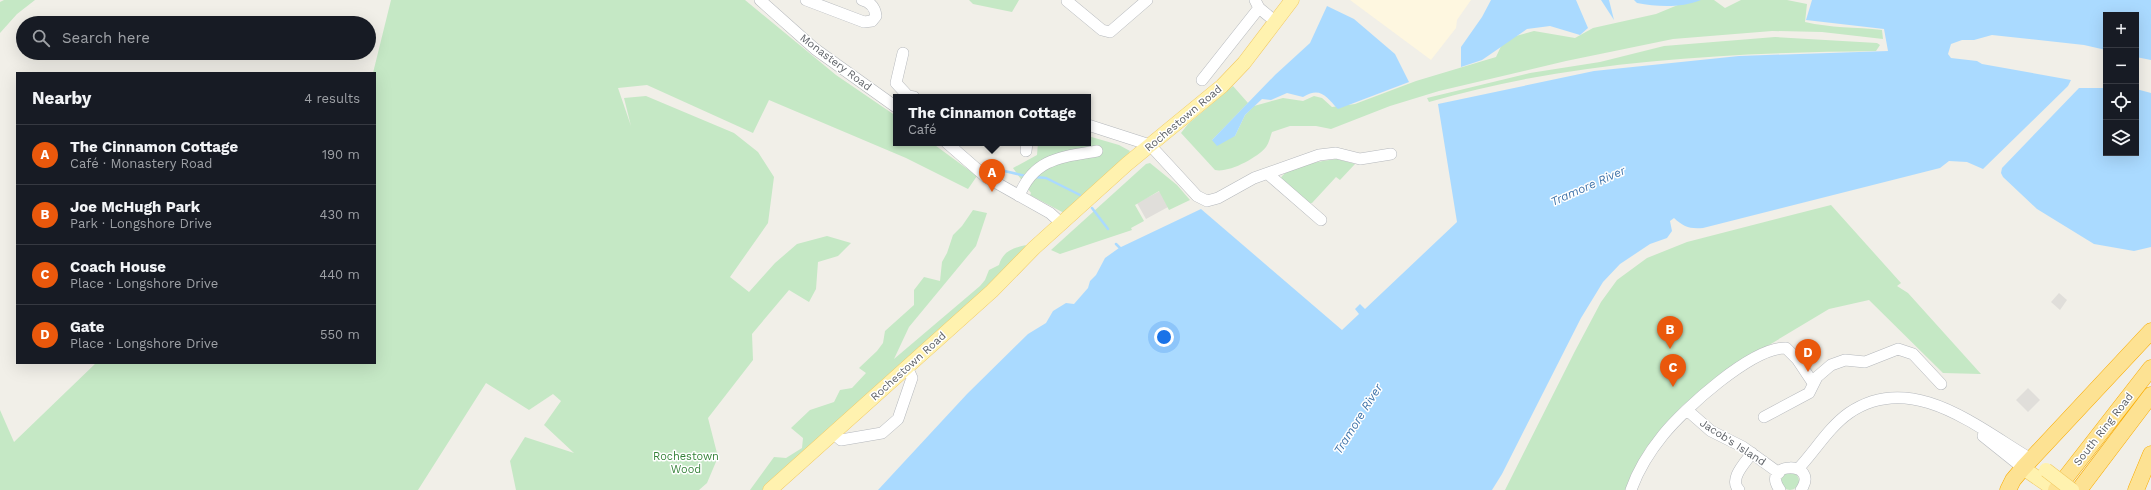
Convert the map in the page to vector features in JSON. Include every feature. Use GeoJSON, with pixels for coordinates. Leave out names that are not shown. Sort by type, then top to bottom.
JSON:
{"type":"FeatureCollection","features":[{"type":"Feature","properties":{"kind":"highway"},"geometry":{"type":"LineString","coordinates":[[2008,490],[2013,480],[2027,464],[2151,331]]}},
{"type":"Feature","properties":{"kind":"highway","name":"South Ring Road"},"geometry":{"type":"LineString","coordinates":[[2056,490],[2151,368]]}},
{"type":"Feature","properties":{"kind":"highway","name":"South Ring Road"},"geometry":{"type":"LineString","coordinates":[[2079,490],[2151,395]]}},
{"type":"Feature","properties":{"kind":"highway"},"geometry":{"type":"LineString","coordinates":[[2136,490],[2151,454]]}},
{"type":"Feature","properties":{"kind":"main road","name":"Rochestown Road"},"geometry":{"type":"LineString","coordinates":[[770,490],[992,292],[1043,240],[1150,145],[1222,86],[1244,63],[1292,0]]}},
{"type":"Feature","properties":{"kind":"main road"},"geometry":{"type":"LineString","coordinates":[[2027,464],[2043,475],[2072,490]]}},
{"type":"Feature","properties":{"kind":"main road"},"geometry":{"type":"LineString","coordinates":[[2043,475],[2056,490]]}},
{"type":"Feature","properties":{"kind":"street"},"geometry":{"type":"LineString","coordinates":[[806,0],[864,22],[872,20],[876,16],[875,10],[865,0]]}},
{"type":"Feature","properties":{"kind":"street"},"geometry":{"type":"LineString","coordinates":[[1067,1],[1102,30],[1110,32],[1147,0]]}},
{"type":"Feature","properties":{"kind":"street","name":"Monastery Road"},"geometry":{"type":"LineString","coordinates":[[767,2],[816,49],[893,105]]}},
{"type":"Feature","properties":{"kind":"street"},"geometry":{"type":"LineString","coordinates":[[1202,80],[1257,4],[1276,22]]}},
{"type":"Feature","properties":{"kind":"street"},"geometry":{"type":"LineString","coordinates":[[903,53],[896,83],[906,94]]}},
{"type":"Feature","properties":{"kind":"street"},"geometry":{"type":"LineString","coordinates":[[1091,126],[1150,145],[1197,196],[1204,200],[1213,201],[1254,178],[1327,153],[1340,154],[1360,159],[1391,154]]}},
{"type":"Feature","properties":{"kind":"street"},"geometry":{"type":"LineString","coordinates":[[950,146],[986,177],[1050,213],[1062,224]]}},
{"type":"Feature","properties":{"kind":"street"},"geometry":{"type":"LineString","coordinates":[[1019,196],[1026,181],[1034,172],[1054,159],[1097,151]]}},
{"type":"Feature","properties":{"kind":"street"},"geometry":{"type":"LineString","coordinates":[[1268,174],[1321,220]]}},
{"type":"Feature","properties":{"kind":"street"},"geometry":{"type":"LineString","coordinates":[[1631,490],[1653,448],[1666,431],[1687,410],[1727,376],[1773,350],[1786,348],[1801,365],[1813,383]]}},
{"type":"Feature","properties":{"kind":"street"},"geometry":{"type":"LineString","coordinates":[[1764,417],[1806,396],[1813,383],[1831,365],[1846,360],[1865,362],[1898,349],[1913,354],[1941,384]]}},
{"type":"Feature","properties":{"kind":"street"},"geometry":{"type":"LineString","coordinates":[[833,433],[841,440],[882,433],[888,429],[898,419],[912,378],[907,367]]}},
{"type":"Feature","properties":{"kind":"street"},"geometry":{"type":"LineString","coordinates":[[1798,469],[1840,421],[1854,410],[1874,402],[1894,398],[1915,399],[1937,405],[1956,414],[1997,449],[2027,464]]}},
{"type":"Feature","properties":{"kind":"street","name":"Jacob's Island"},"geometry":{"type":"LineString","coordinates":[[1687,410],[1711,431],[1752,453],[1779,473]]}},
{"type":"Feature","properties":{"kind":"street"},"geometry":{"type":"LineString","coordinates":[[1739,490],[1736,488],[1735,479],[1752,453]]}},
{"type":"Feature","properties":{"kind":"street"},"geometry":{"type":"LineString","coordinates":[[1780,490],[1776,480],[1779,473],[1789,467],[1798,469],[1803,474],[1805,488]]}},
{"type":"Feature","properties":{"kind":"shaded area"},"geometry":{"type":"Polygon","coordinates":[[[1350,0],[1471,0],[1457,20],[1456,28],[1431,60],[1350,0]]]}},
{"type":"Feature","properties":{"kind":"shaded area"},"geometry":{"type":"Polygon","coordinates":[[[1160,191],[1168,207],[1146,219],[1137,203],[1160,191]]]}},
{"type":"Feature","properties":{"kind":"shaded area"},"geometry":{"type":"Polygon","coordinates":[[[2059,293],[2067,300],[2060,310],[2051,302],[2059,293]]]}},
{"type":"Feature","properties":{"kind":"shaded area"},"geometry":{"type":"Polygon","coordinates":[[[2028,388],[2040,400],[2028,412],[2016,400],[2028,388]]]}},
{"type":"Feature","properties":{"kind":"green space"},"geometry":{"type":"Polygon","coordinates":[[[4,0],[35,0],[17,14],[0,33],[0,2],[4,0]]]}},
{"type":"Feature","properties":{"kind":"green space","name":"Rochestown Wood"},"geometry":{"type":"Polygon","coordinates":[[[391,0],[745,0],[836,75],[893,114],[893,146],[936,146],[977,176],[968,189],[906,158],[769,100],[753,133],[647,85],[618,88],[631,126],[624,98],[646,96],[734,133],[758,152],[774,177],[768,223],[730,277],[749,292],[775,263],[797,244],[827,236],[851,243],[838,256],[818,262],[816,289],[809,302],[789,290],[752,334],[753,360],[708,418],[718,457],[707,483],[699,490],[516,490],[510,461],[525,437],[574,453],[544,425],[561,401],[553,394],[529,410],[486,383],[418,490],[0,490],[0,410],[14,442],[95,364],[376,364],[376,72],[373,72],[391,0]]]}},
{"type":"Feature","properties":{"kind":"green space"},"geometry":{"type":"Polygon","coordinates":[[[969,0],[1019,0],[1012,12],[973,4],[969,0]]]}},
{"type":"Feature","properties":{"kind":"green space"},"geometry":{"type":"Polygon","coordinates":[[[1690,0],[1714,0],[1725,8],[1741,0],[1787,0],[1807,4],[1805,22],[1882,30],[1883,39],[1822,32],[1772,31],[1673,39],[1566,61],[1439,91],[1390,106],[1331,129],[1316,126],[1290,126],[1272,132],[1266,147],[1250,160],[1235,167],[1221,170],[1215,170],[1181,133],[1188,124],[1233,86],[1248,103],[1212,140],[1235,136],[1245,115],[1254,106],[1283,98],[1303,101],[1314,96],[1322,98],[1332,107],[1355,104],[1416,81],[1496,57],[1503,42],[1512,37],[1534,31],[1575,38],[1593,28],[1656,14],[1690,0]]]}},
{"type":"Feature","properties":{"kind":"green space"},"geometry":{"type":"Polygon","coordinates":[[[1775,37],[1877,43],[1880,45],[1876,51],[1707,57],[1594,68],[1483,88],[1429,102],[1427,98],[1530,73],[1600,62],[1664,46],[1775,37]]]}},
{"type":"Feature","properties":{"kind":"green space"},"geometry":{"type":"Polygon","coordinates":[[[1091,137],[1119,145],[1130,151],[1121,165],[1064,213],[1030,195],[1031,193],[1013,168],[1037,155],[1038,146],[1091,146],[1091,137]]]}},
{"type":"Feature","properties":{"kind":"green space"},"geometry":{"type":"Polygon","coordinates":[[[1337,159],[1355,164],[1340,180],[1336,177],[1312,203],[1309,203],[1281,178],[1284,174],[1297,167],[1337,159]]]}},
{"type":"Feature","properties":{"kind":"green space"},"geometry":{"type":"Polygon","coordinates":[[[1150,163],[1177,185],[1190,200],[1169,210],[1159,191],[1135,205],[1144,221],[1131,228],[1132,230],[1060,254],[1051,250],[1146,164],[1150,163]]]}},
{"type":"Feature","properties":{"kind":"green space"},"geometry":{"type":"Polygon","coordinates":[[[1831,205],[1901,283],[1897,286],[1908,293],[1981,374],[1943,373],[1869,300],[1829,309],[1724,372],[1682,406],[1646,448],[1628,490],[1505,490],[1601,302],[1617,280],[1647,258],[1687,242],[1831,205]]]}},
{"type":"Feature","properties":{"kind":"green space"},"geometry":{"type":"Polygon","coordinates":[[[973,210],[987,213],[976,246],[909,327],[894,359],[980,286],[985,280],[989,270],[999,265],[1006,253],[1017,247],[1026,245],[1019,258],[762,490],[750,490],[774,457],[786,458],[802,448],[803,438],[791,428],[810,410],[834,402],[840,390],[852,388],[866,373],[859,368],[877,351],[883,343],[885,331],[914,305],[914,290],[924,277],[940,281],[942,262],[947,253],[953,235],[962,226],[973,210]]]}},
{"type":"Feature","properties":{"kind":"green space"},"geometry":{"type":"Polygon","coordinates":[[[1790,472],[1796,475],[1799,481],[1796,487],[1790,490],[1784,487],[1781,481],[1784,475],[1790,472]]]}},
{"type":"Feature","properties":{"kind":"water"},"geometry":{"type":"Polygon","coordinates":[[[1491,0],[1576,0],[1588,28],[1580,35],[1550,26],[1527,29],[1482,60],[1461,67],[1461,47],[1482,17],[1491,0]]]}},
{"type":"Feature","properties":{"kind":"water"},"geometry":{"type":"Polygon","coordinates":[[[1601,0],[1609,0],[1614,20],[1601,0]]]}},
{"type":"Feature","properties":{"kind":"water"},"geometry":{"type":"Polygon","coordinates":[[[1634,0],[1701,0],[1677,6],[1669,6],[1637,3],[1634,0]]]}},
{"type":"Feature","properties":{"kind":"water","name":"Tramore River"},"geometry":{"type":"Polygon","coordinates":[[[1812,0],[2151,0],[2151,60],[2139,58],[2139,12],[2103,12],[2103,49],[2084,45],[1992,35],[1974,40],[1962,40],[1951,44],[1948,54],[1951,58],[1977,61],[1982,64],[2071,80],[2068,86],[1983,169],[1967,162],[1949,161],[1940,168],[1703,228],[1687,227],[1674,218],[1670,221],[1672,231],[1667,238],[1650,244],[1620,264],[1603,282],[1581,318],[1502,474],[1492,490],[878,490],[967,394],[1028,334],[1046,323],[1053,311],[1066,303],[1074,304],[1088,288],[1090,281],[1096,275],[1105,258],[1119,248],[1201,209],[1342,330],[1359,314],[1355,309],[1360,304],[1365,309],[1457,222],[1438,104],[1594,71],[1739,56],[1888,51],[1884,29],[1806,20],[1812,0]]]}},
{"type":"Feature","properties":{"kind":"water"},"geometry":{"type":"Polygon","coordinates":[[[1327,6],[1354,19],[1395,54],[1409,82],[1338,109],[1323,94],[1319,93],[1309,94],[1303,97],[1287,93],[1271,100],[1262,99],[1245,115],[1235,136],[1217,146],[1212,140],[1275,75],[1310,43],[1327,6]]]}},
{"type":"Feature","properties":{"kind":"water"},"geometry":{"type":"Polygon","coordinates":[[[2079,88],[2103,88],[2103,156],[2139,156],[2139,90],[2151,93],[2151,247],[2134,251],[2094,244],[2037,209],[2003,177],[2001,173],[2002,168],[2079,88]]]}},
{"type":"Feature","properties":{"kind":"waterway"},"geometry":{"type":"LineString","coordinates":[[987,167],[1026,176]]}},
{"type":"Feature","properties":{"kind":"waterway"},"geometry":{"type":"LineString","coordinates":[[1035,177],[1046,178],[1080,195]]}},
{"type":"Feature","properties":{"kind":"waterway"},"geometry":{"type":"LineString","coordinates":[[1092,208],[1108,229]]}},
{"type":"Feature","properties":{"kind":"waterway"},"geometry":{"type":"LineString","coordinates":[[1116,244],[1121,249]]}},
{"type":"Feature","properties":{"kind":"place","name":"The Cinnamon Cottage"},"geometry":{"type":"Point","coordinates":[992,192]}},
{"type":"Feature","properties":{"kind":"place","name":"Joe McHugh Park"},"geometry":{"type":"Point","coordinates":[1670,349]}},
{"type":"Feature","properties":{"kind":"place","name":"Gate"},"geometry":{"type":"Point","coordinates":[1808,372]}},
{"type":"Feature","properties":{"kind":"place","name":"Coach House"},"geometry":{"type":"Point","coordinates":[1673,387]}}]}
